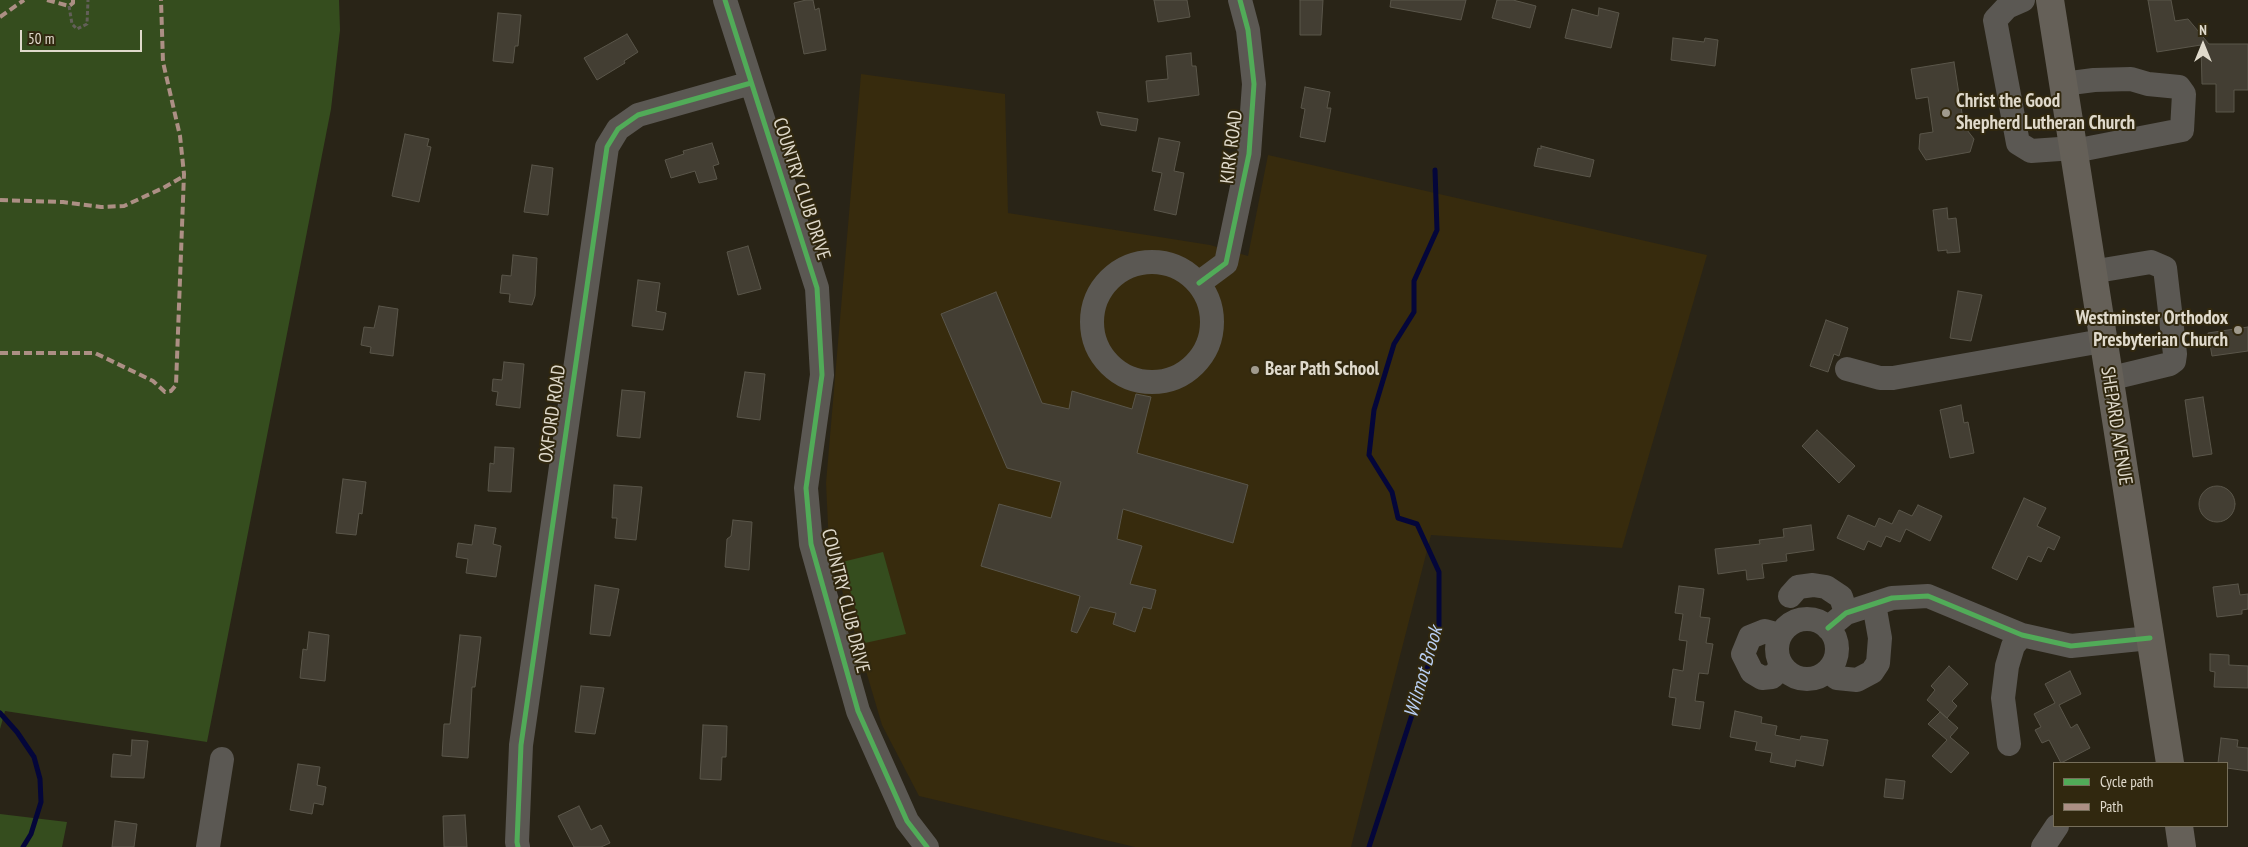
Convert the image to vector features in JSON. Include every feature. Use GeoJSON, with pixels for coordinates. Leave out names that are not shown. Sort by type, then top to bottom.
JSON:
{"type":"FeatureCollection","features":[{"type":"Feature","properties":{"kind":"main road","name":"SHEPARD AVENUE"},"geometry":{"type":"LineString","coordinates":[[2050,0],[2091,272],[2170,762]]}},
{"type":"Feature","properties":{"kind":"main road"},"geometry":{"type":"LineString","coordinates":[[2179,827],[2182,847]]}},
{"type":"Feature","properties":{"kind":"street","name":"COUNTRY CLUB DRIVE"},"geometry":{"type":"LineString","coordinates":[[725,0],[817,288],[822,375],[806,488],[811,544],[858,711],[908,821],[927,847]]}},
{"type":"Feature","properties":{"kind":"street","name":"KIRK ROAD"},"geometry":{"type":"LineString","coordinates":[[1199,283],[1226,263],[1250,147],[1254,84],[1248,30],[1240,0]]}},
{"type":"Feature","properties":{"kind":"street"},"geometry":{"type":"LineString","coordinates":[[2023,0],[2007,7],[1995,20],[2018,144],[2031,151],[2074,150],[2182,130],[2184,94],[2179,87],[2148,84],[2131,79],[2094,80],[2062,84]]}},
{"type":"Feature","properties":{"kind":"street","name":"OXFORD ROAD"},"geometry":{"type":"LineString","coordinates":[[518,847],[521,745],[607,147],[618,129],[638,115],[751,83]]}},
{"type":"Feature","properties":{"kind":"street"},"geometry":{"type":"LineString","coordinates":[[1142,262],[1163,262],[1183,270],[1199,283],[1209,300],[1213,318],[1211,337],[1204,355],[1191,369],[1174,379],[1156,383],[1146,382],[1137,381],[1119,373],[1105,360],[1094,342],[1091,321],[1095,300],[1106,282],[1122,269],[1142,262]]}},
{"type":"Feature","properties":{"kind":"street"},"geometry":{"type":"LineString","coordinates":[[2091,272],[2151,262],[2165,268],[2176,354],[2174,361],[2170,364],[2108,379]]}},
{"type":"Feature","properties":{"kind":"street"},"geometry":{"type":"LineString","coordinates":[[1847,369],[1880,378],[1893,378],[2102,341]]}},
{"type":"Feature","properties":{"kind":"street"},"geometry":{"type":"LineString","coordinates":[[1790,596],[1798,587],[1813,585],[1826,588],[1841,597],[1837,620],[1837,654],[1828,671],[1819,677],[1799,679],[1782,667],[1776,652],[1780,635],[1786,627],[1802,619],[1837,620],[1892,598],[1928,596],[2022,635],[2071,646],[2150,638]]}},
{"type":"Feature","properties":{"kind":"street"},"geometry":{"type":"LineString","coordinates":[[1828,671],[1837,678],[1857,680],[1872,672],[1878,663],[1880,638],[1874,604]]}},
{"type":"Feature","properties":{"kind":"street"},"geometry":{"type":"LineString","coordinates":[[1780,635],[1765,631],[1750,637],[1743,654],[1752,672],[1762,678],[1772,677],[1782,667]]}},
{"type":"Feature","properties":{"kind":"street"},"geometry":{"type":"LineString","coordinates":[[2009,744],[2004,698],[2007,666],[2013,646],[2022,635]]}},
{"type":"Feature","properties":{"kind":"street"},"geometry":{"type":"LineString","coordinates":[[208,847],[222,759]]}},
{"type":"Feature","properties":{"kind":"street"},"geometry":{"type":"LineString","coordinates":[[2043,847],[2056,827]]}},
{"type":"Feature","properties":{"kind":"path"},"geometry":{"type":"LineString","coordinates":[[69,6],[72,24],[77,29],[87,24],[88,0]]}},
{"type":"Feature","properties":{"kind":"shaded area","name":"Bear Path School"},"geometry":{"type":"Polygon","coordinates":[[[861,74],[1005,94],[1008,213],[1210,245],[1248,256],[1268,155],[1707,255],[1622,548],[1431,535],[1351,847],[1135,847],[919,796],[882,725],[829,546],[826,483],[861,74]]]}},
{"type":"Feature","properties":{"kind":"green space"},"geometry":{"type":"Polygon","coordinates":[[[0,0],[339,0],[340,30],[331,109],[207,742],[5,711],[0,729],[0,0]]]}},
{"type":"Feature","properties":{"kind":"green space"},"geometry":{"type":"Polygon","coordinates":[[[883,552],[906,634],[865,643],[842,562],[883,552]]]}},
{"type":"Feature","properties":{"kind":"green space"},"geometry":{"type":"Polygon","coordinates":[[[0,814],[67,822],[62,847],[0,847],[0,814]]]}},
{"type":"Feature","properties":{"kind":"building"},"geometry":{"type":"Polygon","coordinates":[[[813,0],[815,10],[819,8],[826,50],[804,54],[794,3],[813,0]]]}},
{"type":"Feature","properties":{"kind":"building"},"geometry":{"type":"Polygon","coordinates":[[[1154,0],[1187,0],[1190,17],[1158,22],[1154,0]]]}},
{"type":"Feature","properties":{"kind":"building"},"geometry":{"type":"Polygon","coordinates":[[[1300,0],[1323,0],[1321,35],[1300,35],[1300,0]]]}},
{"type":"Feature","properties":{"kind":"building"},"geometry":{"type":"Polygon","coordinates":[[[1391,0],[1466,0],[1461,20],[1390,7],[1391,0]]]}},
{"type":"Feature","properties":{"kind":"building"},"geometry":{"type":"Polygon","coordinates":[[[1497,0],[1513,0],[1536,6],[1530,28],[1492,18],[1497,0]]]}},
{"type":"Feature","properties":{"kind":"building"},"geometry":{"type":"Polygon","coordinates":[[[2148,0],[2171,0],[2175,21],[2188,19],[2209,44],[2248,44],[2248,90],[2234,90],[2234,112],[2216,112],[2216,84],[2202,84],[2201,45],[2157,52],[2148,0]]]}},
{"type":"Feature","properties":{"kind":"building"},"geometry":{"type":"Polygon","coordinates":[[[1599,8],[1619,13],[1611,48],[1565,38],[1572,9],[1598,16],[1599,8]]]}},
{"type":"Feature","properties":{"kind":"building"},"geometry":{"type":"Polygon","coordinates":[[[498,13],[521,15],[518,46],[515,46],[513,63],[493,61],[498,13]]]}},
{"type":"Feature","properties":{"kind":"building"},"geometry":{"type":"Polygon","coordinates":[[[627,34],[638,52],[624,61],[625,63],[597,80],[584,58],[627,34]]]}},
{"type":"Feature","properties":{"kind":"building"},"geometry":{"type":"Polygon","coordinates":[[[1673,38],[1704,42],[1705,38],[1718,40],[1715,66],[1671,60],[1673,38]]]}},
{"type":"Feature","properties":{"kind":"building"},"geometry":{"type":"Polygon","coordinates":[[[1191,53],[1192,66],[1196,66],[1199,95],[1148,102],[1146,81],[1168,79],[1166,56],[1191,53]]]}},
{"type":"Feature","properties":{"kind":"building","name":"Christ the Good Shepherd Lutheran Church"},"geometry":{"type":"Polygon","coordinates":[[[1954,62],[1964,126],[1974,139],[1970,152],[1926,160],[1919,149],[1920,134],[1933,132],[1928,97],[1916,99],[1911,69],[1954,62]]]}},
{"type":"Feature","properties":{"kind":"building"},"geometry":{"type":"Polygon","coordinates":[[[1305,87],[1330,92],[1327,108],[1331,108],[1325,142],[1300,137],[1305,109],[1301,108],[1305,87]]]}},
{"type":"Feature","properties":{"kind":"building"},"geometry":{"type":"Polygon","coordinates":[[[1097,112],[1138,119],[1136,131],[1101,125],[1097,112]]]}},
{"type":"Feature","properties":{"kind":"building"},"geometry":{"type":"Polygon","coordinates":[[[405,134],[429,139],[427,146],[431,147],[419,202],[392,196],[405,134]]]}},
{"type":"Feature","properties":{"kind":"building"},"geometry":{"type":"Polygon","coordinates":[[[1159,138],[1180,142],[1174,171],[1184,173],[1176,215],[1154,210],[1162,173],[1152,171],[1159,138]]]}},
{"type":"Feature","properties":{"kind":"building"},"geometry":{"type":"Polygon","coordinates":[[[712,143],[719,164],[713,166],[717,179],[699,183],[695,171],[671,178],[665,160],[684,154],[683,151],[712,143]]]}},
{"type":"Feature","properties":{"kind":"building"},"geometry":{"type":"Polygon","coordinates":[[[1541,146],[1594,160],[1590,177],[1534,166],[1538,148],[1541,149],[1541,146]]]}},
{"type":"Feature","properties":{"kind":"building"},"geometry":{"type":"Polygon","coordinates":[[[532,165],[553,168],[548,215],[524,212],[532,165]]]}},
{"type":"Feature","properties":{"kind":"building"},"geometry":{"type":"Polygon","coordinates":[[[1947,208],[1948,219],[1956,218],[1960,252],[1947,253],[1947,250],[1938,251],[1933,210],[1947,208]]]}},
{"type":"Feature","properties":{"kind":"building"},"geometry":{"type":"Polygon","coordinates":[[[748,246],[761,289],[738,295],[727,252],[748,246]]]}},
{"type":"Feature","properties":{"kind":"building"},"geometry":{"type":"Polygon","coordinates":[[[513,255],[537,258],[535,296],[532,305],[509,302],[510,294],[500,293],[502,275],[511,276],[513,255]]]}},
{"type":"Feature","properties":{"kind":"building"},"geometry":{"type":"Polygon","coordinates":[[[638,280],[660,283],[656,311],[666,313],[663,330],[632,326],[638,280]]]}},
{"type":"Feature","properties":{"kind":"building"},"geometry":{"type":"Polygon","coordinates":[[[1958,291],[1982,295],[1971,341],[1950,338],[1958,291]]]}},
{"type":"Feature","properties":{"kind":"building"},"geometry":{"type":"Polygon","coordinates":[[[996,292],[1042,403],[1069,409],[1072,391],[1132,409],[1136,394],[1151,397],[1137,453],[1248,485],[1233,543],[1123,509],[1117,539],[1142,546],[1130,584],[1156,590],[1151,609],[1143,607],[1135,632],[1113,624],[1116,613],[1090,607],[1077,633],[1071,631],[1080,596],[981,566],[999,504],[1051,518],[1061,482],[1007,468],[941,314],[996,292]]]}},
{"type":"Feature","properties":{"kind":"building"},"geometry":{"type":"Polygon","coordinates":[[[379,306],[398,309],[393,356],[370,353],[371,347],[361,345],[364,327],[374,328],[379,306]]]}},
{"type":"Feature","properties":{"kind":"building"},"geometry":{"type":"Polygon","coordinates":[[[1826,320],[1848,328],[1839,356],[1834,354],[1828,372],[1810,366],[1826,320]]]}},
{"type":"Feature","properties":{"kind":"building","name":"Westminster Orthodox Presbyterian Church"},"geometry":{"type":"Polygon","coordinates":[[[2248,327],[2248,351],[2212,356],[2208,333],[2248,327]]]}},
{"type":"Feature","properties":{"kind":"building"},"geometry":{"type":"Polygon","coordinates":[[[504,362],[524,364],[520,408],[496,405],[498,392],[492,391],[493,379],[502,380],[504,362]]]}},
{"type":"Feature","properties":{"kind":"building"},"geometry":{"type":"Polygon","coordinates":[[[745,372],[765,374],[760,420],[737,417],[745,372]]]}},
{"type":"Feature","properties":{"kind":"building"},"geometry":{"type":"Polygon","coordinates":[[[622,390],[645,392],[640,438],[617,436],[622,390]]]}},
{"type":"Feature","properties":{"kind":"building"},"geometry":{"type":"Polygon","coordinates":[[[2203,397],[2212,454],[2193,457],[2185,400],[2203,397]]]}},
{"type":"Feature","properties":{"kind":"building"},"geometry":{"type":"Polygon","coordinates":[[[1961,405],[1964,423],[1968,422],[1974,453],[1950,458],[1940,410],[1961,405]]]}},
{"type":"Feature","properties":{"kind":"building"},"geometry":{"type":"Polygon","coordinates":[[[1817,430],[1855,466],[1839,483],[1802,446],[1817,430]]]}},
{"type":"Feature","properties":{"kind":"building"},"geometry":{"type":"Polygon","coordinates":[[[495,447],[514,448],[511,492],[488,491],[490,463],[494,464],[495,447]]]}},
{"type":"Feature","properties":{"kind":"building"},"geometry":{"type":"Polygon","coordinates":[[[343,479],[366,482],[362,514],[359,513],[356,535],[336,533],[343,479]]]}},
{"type":"Feature","properties":{"kind":"building"},"geometry":{"type":"Polygon","coordinates":[[[614,485],[642,487],[636,540],[615,538],[617,518],[612,518],[614,485]]]}},
{"type":"Feature","properties":{"kind":"building"},"geometry":{"type":"Polygon","coordinates":[[[2217,486],[2224,487],[2230,491],[2234,497],[2234,511],[2230,517],[2224,521],[2217,522],[2210,521],[2204,517],[2200,511],[2199,504],[2200,497],[2204,491],[2210,487],[2217,486]]]}},
{"type":"Feature","properties":{"kind":"building"},"geometry":{"type":"Polygon","coordinates":[[[2024,498],[2046,508],[2037,526],[2060,537],[2054,550],[2048,547],[2041,562],[2028,556],[2017,580],[1992,568],[2024,498]]]}},
{"type":"Feature","properties":{"kind":"building"},"geometry":{"type":"Polygon","coordinates":[[[1918,505],[1942,516],[1930,541],[1906,529],[1900,542],[1886,536],[1881,547],[1868,541],[1864,550],[1837,538],[1848,515],[1875,527],[1879,518],[1892,524],[1899,510],[1912,516],[1918,505]]]}},
{"type":"Feature","properties":{"kind":"building"},"geometry":{"type":"Polygon","coordinates":[[[733,520],[752,522],[749,570],[725,567],[727,539],[731,536],[733,520]]]}},
{"type":"Feature","properties":{"kind":"building"},"geometry":{"type":"Polygon","coordinates":[[[475,525],[496,528],[493,544],[501,546],[496,577],[466,573],[468,559],[456,557],[458,543],[472,545],[475,525]]]}},
{"type":"Feature","properties":{"kind":"building"},"geometry":{"type":"Polygon","coordinates":[[[1811,525],[1814,550],[1786,554],[1787,561],[1762,564],[1764,578],[1747,580],[1746,570],[1718,574],[1715,549],[1760,544],[1759,540],[1784,537],[1783,529],[1811,525]]]}},
{"type":"Feature","properties":{"kind":"building"},"geometry":{"type":"Polygon","coordinates":[[[2238,584],[2240,595],[2248,594],[2248,609],[2242,610],[2242,614],[2217,617],[2213,587],[2238,584]]]}},
{"type":"Feature","properties":{"kind":"building"},"geometry":{"type":"Polygon","coordinates":[[[595,585],[619,589],[610,636],[590,634],[595,585]]]}},
{"type":"Feature","properties":{"kind":"building"},"geometry":{"type":"Polygon","coordinates":[[[1679,586],[1704,589],[1700,617],[1710,618],[1706,643],[1713,644],[1708,674],[1699,673],[1695,701],[1704,702],[1700,729],[1672,725],[1676,698],[1669,697],[1673,669],[1683,671],[1687,641],[1679,640],[1683,614],[1675,613],[1679,586]]]}},
{"type":"Feature","properties":{"kind":"building"},"geometry":{"type":"Polygon","coordinates":[[[309,632],[329,635],[325,681],[300,678],[303,649],[307,650],[309,632]]]}},
{"type":"Feature","properties":{"kind":"building"},"geometry":{"type":"Polygon","coordinates":[[[460,635],[481,637],[475,687],[472,687],[468,758],[442,756],[444,724],[450,724],[460,635]]]}},
{"type":"Feature","properties":{"kind":"building"},"geometry":{"type":"Polygon","coordinates":[[[2210,654],[2229,655],[2229,665],[2248,666],[2248,688],[2214,687],[2215,672],[2210,671],[2210,654]]]}},
{"type":"Feature","properties":{"kind":"building"},"geometry":{"type":"Polygon","coordinates":[[[1949,666],[1968,684],[1952,701],[1957,706],[1947,718],[1927,700],[1935,690],[1931,686],[1949,666]]]}},
{"type":"Feature","properties":{"kind":"building"},"geometry":{"type":"Polygon","coordinates":[[[2070,671],[2081,694],[2059,705],[2071,728],[2077,724],[2090,748],[2063,762],[2060,762],[2049,740],[2042,743],[2035,730],[2041,727],[2034,714],[2055,703],[2045,684],[2070,671]]]}},
{"type":"Feature","properties":{"kind":"building"},"geometry":{"type":"Polygon","coordinates":[[[581,686],[604,688],[595,734],[575,732],[581,686]]]}},
{"type":"Feature","properties":{"kind":"building"},"geometry":{"type":"Polygon","coordinates":[[[1735,711],[1762,717],[1761,723],[1777,726],[1775,735],[1800,740],[1801,736],[1828,740],[1823,766],[1796,760],[1795,767],[1770,762],[1772,753],[1755,750],[1757,742],[1730,737],[1735,711]]]}},
{"type":"Feature","properties":{"kind":"building"},"geometry":{"type":"Polygon","coordinates":[[[1940,712],[1958,728],[1950,737],[1969,753],[1951,773],[1932,756],[1947,740],[1928,724],[1940,712]]]}},
{"type":"Feature","properties":{"kind":"building"},"geometry":{"type":"Polygon","coordinates":[[[703,725],[727,726],[726,757],[722,757],[721,780],[700,779],[703,725]]]}},
{"type":"Feature","properties":{"kind":"building"},"geometry":{"type":"Polygon","coordinates":[[[2221,738],[2238,740],[2237,747],[2248,748],[2248,771],[2228,768],[2228,762],[2218,762],[2221,738]]]}},
{"type":"Feature","properties":{"kind":"building"},"geometry":{"type":"Polygon","coordinates":[[[132,740],[148,741],[144,778],[111,777],[113,754],[131,756],[132,740]]]}},
{"type":"Feature","properties":{"kind":"building"},"geometry":{"type":"Polygon","coordinates":[[[298,764],[320,767],[317,785],[326,787],[323,805],[314,803],[312,814],[290,810],[298,764]]]}},
{"type":"Feature","properties":{"kind":"building"},"geometry":{"type":"Polygon","coordinates":[[[1886,779],[1905,781],[1903,799],[1884,797],[1886,779]]]}},
{"type":"Feature","properties":{"kind":"building"},"geometry":{"type":"Polygon","coordinates":[[[579,806],[591,830],[601,825],[610,843],[601,847],[574,847],[558,816],[579,806]]]}},
{"type":"Feature","properties":{"kind":"building"},"geometry":{"type":"Polygon","coordinates":[[[465,815],[467,847],[444,847],[443,816],[465,815]]]}},
{"type":"Feature","properties":{"kind":"building"},"geometry":{"type":"Polygon","coordinates":[[[115,821],[137,824],[134,847],[112,847],[115,821]]]}},
{"type":"Feature","properties":{"kind":"waterway","name":"Wilmot Brook"},"geometry":{"type":"LineString","coordinates":[[1369,847],[1439,632],[1439,572],[1417,524],[1398,518],[1392,492],[1369,455],[1374,410],[1394,344],[1414,312],[1414,281],[1437,230],[1435,170]]}},
{"type":"Feature","properties":{"kind":"waterway"},"geometry":{"type":"LineString","coordinates":[[0,713],[17,732],[34,757],[40,779],[41,802],[31,834],[23,847]]}},
{"type":"Feature","properties":{"kind":"marked path"},"geometry":{"type":"LineString","coordinates":[[0,17],[24,0]]}},
{"type":"Feature","properties":{"kind":"marked path"},"geometry":{"type":"LineString","coordinates":[[47,0],[69,6],[73,3],[73,0]]}},
{"type":"Feature","properties":{"kind":"marked path"},"geometry":{"type":"LineString","coordinates":[[0,353],[95,353],[153,381],[165,392],[171,391],[176,385],[184,174],[180,136],[163,62],[161,0]]}},
{"type":"Feature","properties":{"kind":"marked path"},"geometry":{"type":"LineString","coordinates":[[0,200],[63,202],[101,207],[124,206],[184,176]]}},
{"type":"Feature","properties":{"kind":"cycle path"},"geometry":{"type":"LineString","coordinates":[[725,0],[817,288],[822,375],[806,488],[811,544],[858,711],[907,821],[927,847]]}},
{"type":"Feature","properties":{"kind":"cycle path"},"geometry":{"type":"LineString","coordinates":[[1199,283],[1226,263],[1249,154],[1254,84],[1248,30],[1240,0]]}},
{"type":"Feature","properties":{"kind":"cycle path"},"geometry":{"type":"LineString","coordinates":[[518,847],[521,745],[607,147],[618,129],[638,115],[751,83]]}},
{"type":"Feature","properties":{"kind":"cycle path"},"geometry":{"type":"LineString","coordinates":[[1828,628],[1846,613],[1892,598],[1928,596],[2022,635],[2071,646],[2150,638]]}},
{"type":"Feature","properties":{"kind":"place","name":"Christ the Good Shepherd Lutheran Church"},"geometry":{"type":"Point","coordinates":[1946,113]}},
{"type":"Feature","properties":{"kind":"place","name":"Westminster Orthodox Presbyterian Church"},"geometry":{"type":"Point","coordinates":[2238,330]}},
{"type":"Feature","properties":{"kind":"place","name":"Bear Path School"},"geometry":{"type":"Point","coordinates":[1255,370]}}]}
